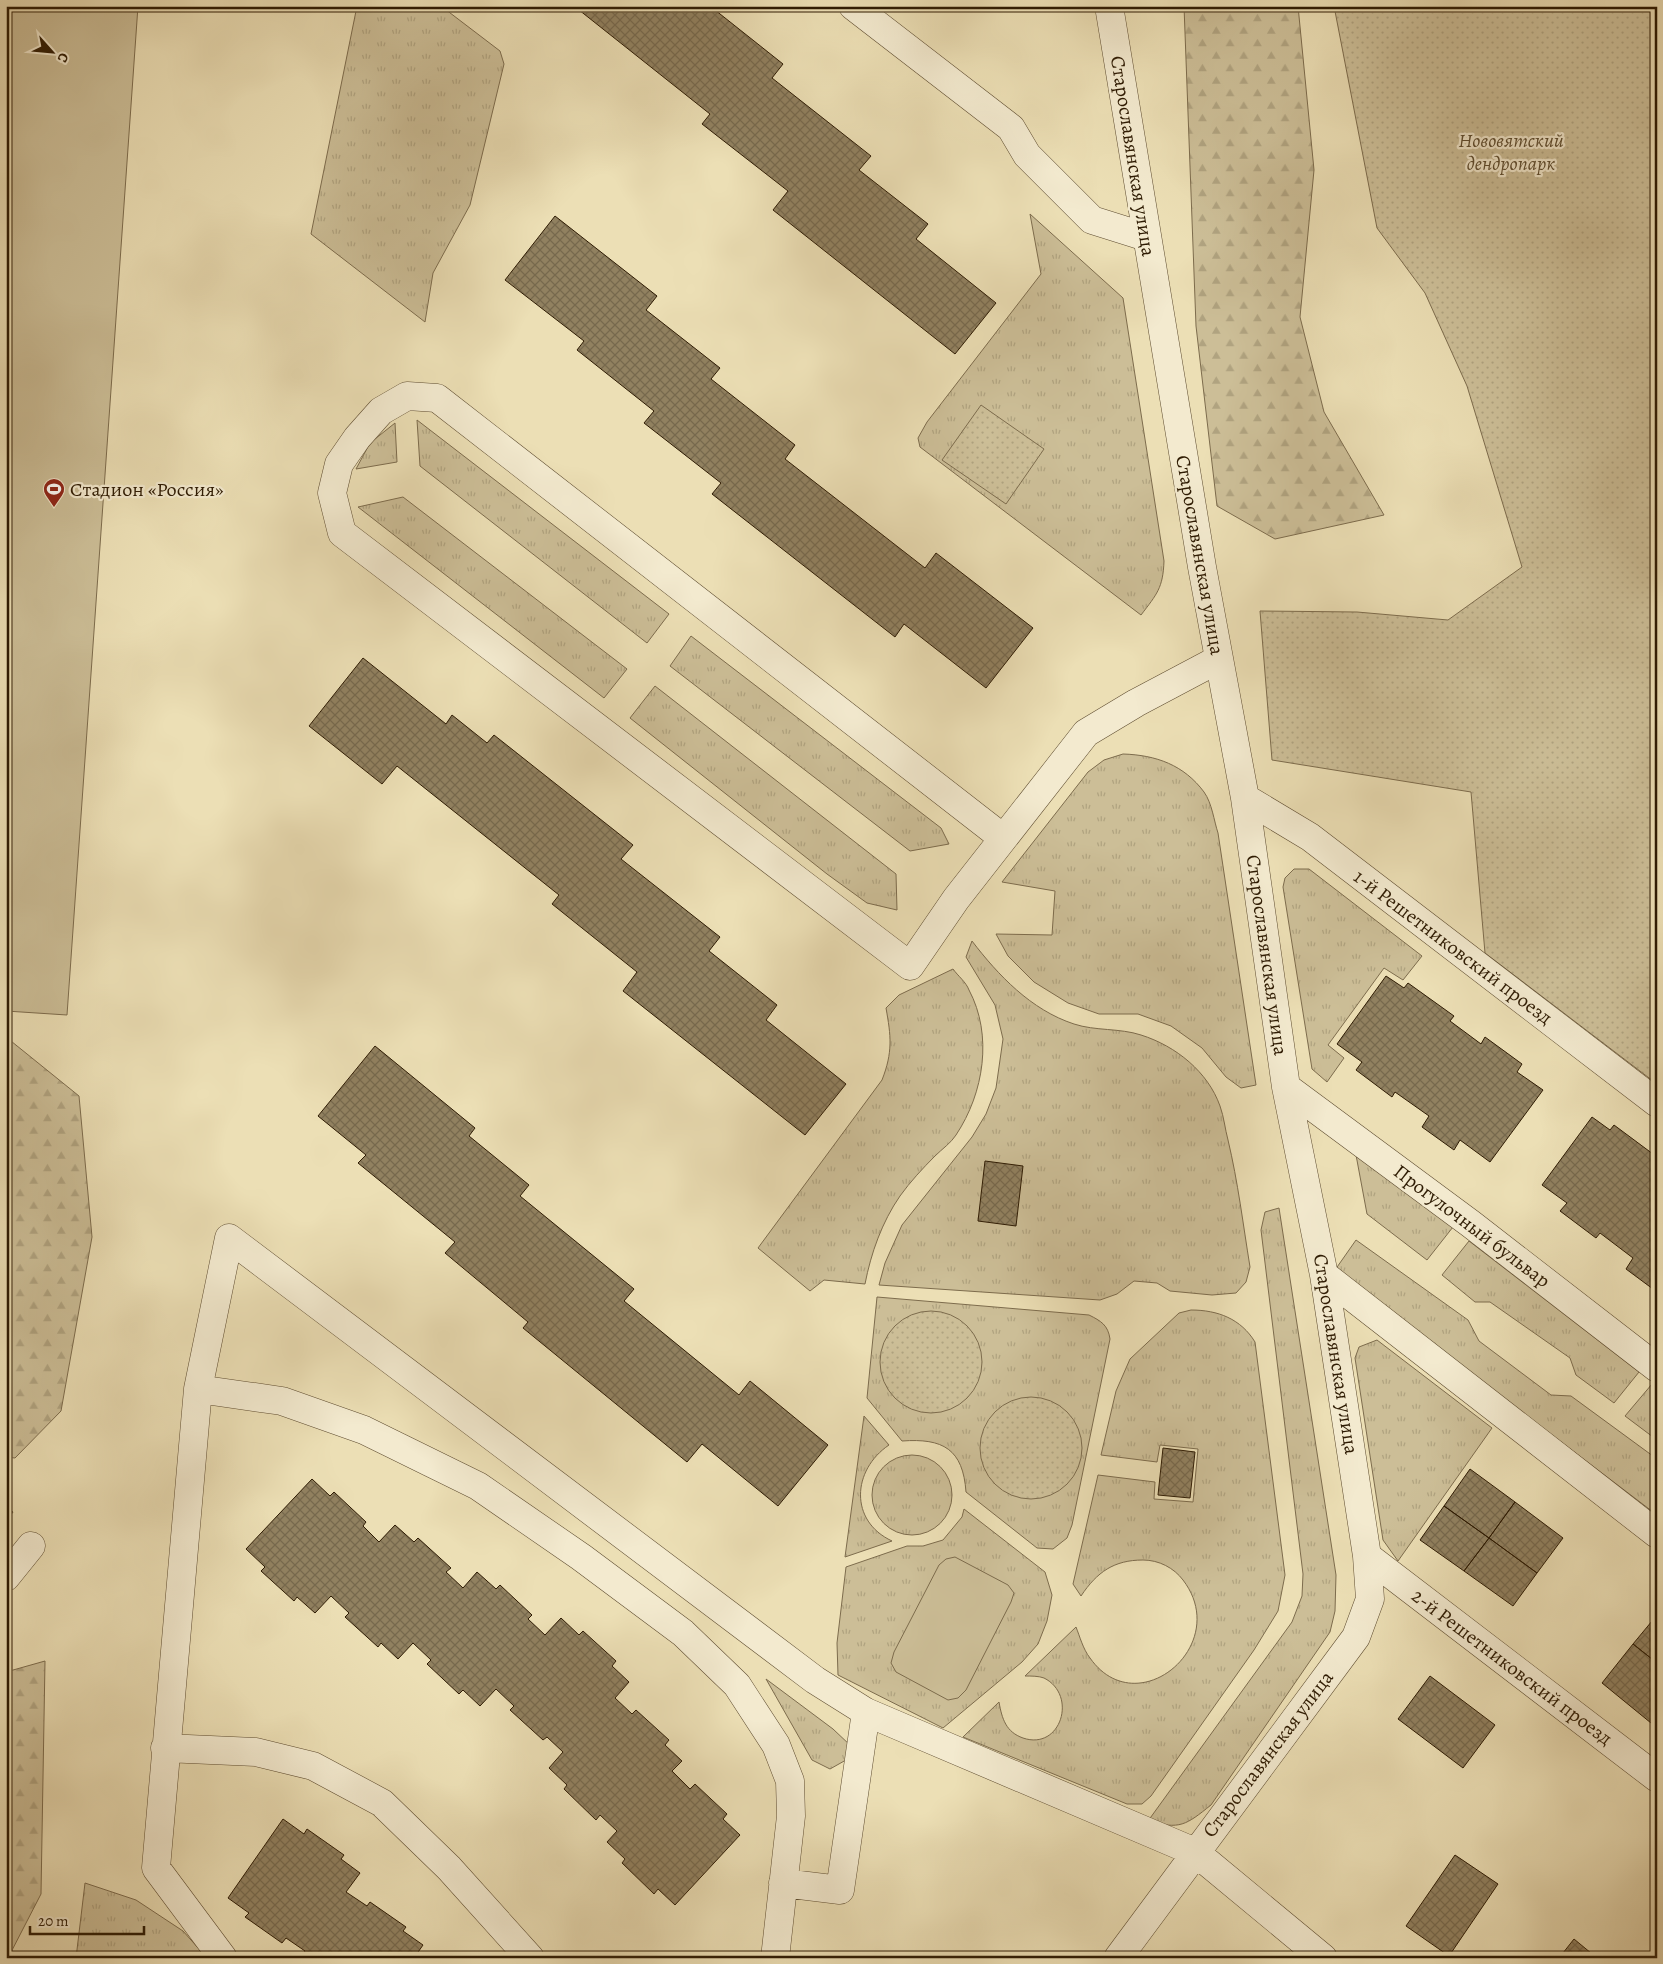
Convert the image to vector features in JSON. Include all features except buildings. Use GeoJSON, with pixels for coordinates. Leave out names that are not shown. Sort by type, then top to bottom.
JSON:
{"type":"FeatureCollection","features":[{"type":"Feature","properties":{"kind":"street"},"geometry":{"type":"LineString","coordinates":[[853,6],[1011,128],[1028,156],[1092,220],[1146,237]]}},
{"type":"Feature","properties":{"kind":"street","name":"Старославянская улица"},"geometry":{"type":"LineString","coordinates":[[1109,6],[1146,237],[1218,659],[1245,798],[1286,1087],[1324,1275],[1367,1556],[1370,1599],[1356,1637],[1118,1958]]}},
{"type":"Feature","properties":{"kind":"street"},"geometry":{"type":"LineString","coordinates":[[1003,838],[437,398],[407,396],[381,412],[357,438],[339,464],[332,493],[342,533],[910,966],[956,899],[1086,733],[1136,703],[1218,659]]}},
{"type":"Feature","properties":{"kind":"street","name":"1-й Решетниковский проезд"},"geometry":{"type":"LineString","coordinates":[[1245,798],[1310,837],[1657,1103]]}},
{"type":"Feature","properties":{"kind":"street","name":"Прогулочный бульвар"},"geometry":{"type":"LineString","coordinates":[[1286,1087],[1471,1224],[1657,1368]]}},
{"type":"Feature","properties":{"kind":"street"},"geometry":{"type":"LineString","coordinates":[[223,1958],[156,1868],[165,1748],[198,1390],[228,1238],[815,1680],[866,1712],[1195,1852],[1323,1958]]}},
{"type":"Feature","properties":{"kind":"street"},"geometry":{"type":"LineString","coordinates":[[1324,1275],[1657,1534]]}},
{"type":"Feature","properties":{"kind":"street"},"geometry":{"type":"LineString","coordinates":[[198,1390],[282,1401],[364,1430],[478,1486],[581,1557],[683,1633],[737,1685],[776,1745],[790,1781],[791,1816],[775,1958]]}},
{"type":"Feature","properties":{"kind":"street"},"geometry":{"type":"LineString","coordinates":[[6,1577],[31,1546]]}},
{"type":"Feature","properties":{"kind":"street","name":"2-й Решетниковский проезд"},"geometry":{"type":"LineString","coordinates":[[1367,1556],[1657,1778]]}},
{"type":"Feature","properties":{"kind":"street"},"geometry":{"type":"LineString","coordinates":[[783,1883],[840,1890],[866,1712]]}},
{"type":"Feature","properties":{"kind":"street"},"geometry":{"type":"LineString","coordinates":[[165,1748],[256,1752],[313,1766],[382,1803],[449,1868],[530,1958]]}},
{"type":"Feature","properties":{"kind":"green space","name":"Стадион «Россия»"},"geometry":{"type":"Polygon","coordinates":[[[6,6],[138,6],[67,1015],[6,1011],[6,6]]]}},
{"type":"Feature","properties":{"kind":"green space"},"geometry":{"type":"Polygon","coordinates":[[[357,6],[441,6],[500,51],[504,64],[470,205],[433,273],[425,322],[311,234],[357,6]]]}},
{"type":"Feature","properties":{"kind":"green space"},"geometry":{"type":"Polygon","coordinates":[[[1184,6],[1298,6],[1314,170],[1300,317],[1324,412],[1384,515],[1275,539],[1217,506],[1196,326],[1184,6]]]}},
{"type":"Feature","properties":{"kind":"green space","name":"Нововятский дендропарк"},"geometry":{"type":"Polygon","coordinates":[[[1334,6],[1657,6],[1657,1084],[1485,953],[1471,792],[1272,760],[1260,611],[1357,612],[1448,620],[1522,567],[1467,386],[1425,293],[1377,228],[1334,6]]]}},
{"type":"Feature","properties":{"kind":"green space"},"geometry":{"type":"Polygon","coordinates":[[[1030,214],[1123,298],[1164,561],[1161,584],[1141,615],[920,447],[918,438],[927,422],[1041,274],[1030,214]]]}},
{"type":"Feature","properties":{"kind":"green space"},"geometry":{"type":"Polygon","coordinates":[[[981,405],[1044,449],[1006,504],[942,460],[981,405]]]}},
{"type":"Feature","properties":{"kind":"green space"},"geometry":{"type":"Polygon","coordinates":[[[417,420],[669,614],[647,643],[420,466],[417,420]]]}},
{"type":"Feature","properties":{"kind":"green space"},"geometry":{"type":"Polygon","coordinates":[[[395,423],[397,462],[356,469],[370,443],[395,423]]]}},
{"type":"Feature","properties":{"kind":"green space"},"geometry":{"type":"Polygon","coordinates":[[[403,497],[627,669],[604,698],[358,507],[403,497]]]}},
{"type":"Feature","properties":{"kind":"green space"},"geometry":{"type":"Polygon","coordinates":[[[691,636],[941,828],[949,844],[910,851],[670,666],[691,636]]]}},
{"type":"Feature","properties":{"kind":"green space"},"geometry":{"type":"Polygon","coordinates":[[[655,686],[896,874],[897,910],[867,903],[827,874],[630,718],[655,686]]]}},
{"type":"Feature","properties":{"kind":"green space"},"geometry":{"type":"Polygon","coordinates":[[[1123,754],[1158,759],[1178,768],[1196,783],[1209,801],[1218,833],[1256,1085],[1241,1088],[1226,1077],[1202,1048],[1171,1026],[1138,1014],[1099,1014],[1068,1003],[1034,982],[1008,956],[996,934],[1052,935],[1055,891],[1002,882],[1088,772],[1104,760],[1123,754]]]}},
{"type":"Feature","properties":{"kind":"green space"},"geometry":{"type":"Polygon","coordinates":[[[1294,869],[1309,869],[1422,956],[1403,980],[1384,968],[1328,1045],[1344,1058],[1327,1082],[1312,1069],[1283,887],[1285,878],[1294,869]]]}},
{"type":"Feature","properties":{"kind":"green space"},"geometry":{"type":"Polygon","coordinates":[[[972,941],[1004,979],[1044,1010],[1074,1024],[1099,1029],[1125,1031],[1154,1040],[1178,1053],[1199,1071],[1208,1082],[1223,1114],[1235,1172],[1250,1267],[1246,1282],[1236,1293],[1212,1295],[1170,1291],[1157,1283],[1134,1281],[1117,1294],[1100,1300],[879,1285],[885,1263],[902,1225],[972,1137],[986,1114],[996,1088],[1003,1039],[995,1005],[966,957],[972,941]]]}},
{"type":"Feature","properties":{"kind":"green space"},"geometry":{"type":"Polygon","coordinates":[[[953,969],[968,987],[976,1007],[983,1045],[979,1083],[966,1119],[954,1138],[917,1175],[894,1206],[878,1238],[865,1284],[824,1280],[810,1291],[758,1248],[882,1080],[888,1061],[890,1044],[886,1008],[899,995],[953,969]]]}},
{"type":"Feature","properties":{"kind":"green space"},"geometry":{"type":"Polygon","coordinates":[[[6,1037],[79,1096],[92,1237],[61,1411],[15,1458],[6,1457],[6,1037]]]}},
{"type":"Feature","properties":{"kind":"green space"},"geometry":{"type":"Polygon","coordinates":[[[1356,1155],[1453,1227],[1427,1260],[1367,1214],[1356,1155]]]}},
{"type":"Feature","properties":{"kind":"green space"},"geometry":{"type":"Polygon","coordinates":[[[1279,1208],[1336,1575],[1335,1611],[1330,1632],[1211,1805],[1182,1824],[1159,1824],[1148,1821],[1292,1622],[1302,1596],[1303,1574],[1261,1230],[1265,1212],[1279,1208]]]}},
{"type":"Feature","properties":{"kind":"green space"},"geometry":{"type":"Polygon","coordinates":[[[1356,1240],[1468,1320],[1479,1341],[1551,1395],[1571,1396],[1657,1459],[1657,1515],[1335,1270],[1356,1240]]]}},
{"type":"Feature","properties":{"kind":"green space"},"geometry":{"type":"Polygon","coordinates":[[[1469,1241],[1639,1372],[1614,1403],[1576,1375],[1570,1358],[1490,1302],[1475,1302],[1442,1275],[1469,1241]]]}},
{"type":"Feature","properties":{"kind":"green space"},"geometry":{"type":"Polygon","coordinates":[[[877,1297],[1089,1315],[1106,1327],[1110,1339],[1072,1525],[1067,1538],[1053,1549],[1037,1548],[966,1492],[960,1465],[948,1449],[939,1444],[929,1442],[902,1441],[867,1398],[877,1297]]]}},
{"type":"Feature","properties":{"kind":"green space"},"geometry":{"type":"Polygon","coordinates":[[[1201,1310],[1228,1317],[1243,1327],[1255,1342],[1285,1575],[1278,1611],[1254,1650],[1151,1796],[1142,1804],[1127,1804],[963,1737],[999,1702],[1006,1724],[1012,1732],[1023,1738],[1036,1740],[1047,1736],[1055,1729],[1060,1719],[1062,1708],[1060,1696],[1054,1686],[1044,1678],[1025,1676],[1076,1627],[1090,1658],[1110,1677],[1131,1683],[1153,1680],[1173,1668],[1188,1651],[1196,1629],[1195,1605],[1183,1580],[1171,1568],[1155,1561],[1123,1562],[1100,1574],[1081,1596],[1073,1584],[1098,1475],[1155,1482],[1154,1499],[1193,1502],[1198,1449],[1160,1445],[1157,1462],[1101,1455],[1116,1391],[1130,1359],[1179,1313],[1201,1310]]]}},
{"type":"Feature","properties":{"kind":"green space"},"geometry":{"type":"Polygon","coordinates":[[[931,1311],[950,1315],[967,1326],[978,1343],[982,1362],[978,1381],[967,1398],[950,1409],[931,1413],[912,1409],[895,1398],[884,1381],[880,1362],[884,1343],[895,1326],[912,1315],[931,1311]]]}},
{"type":"Feature","properties":{"kind":"green space"},"geometry":{"type":"Polygon","coordinates":[[[1377,1340],[1492,1428],[1398,1561],[1383,1540],[1355,1358],[1359,1347],[1377,1340]]]}},
{"type":"Feature","properties":{"kind":"green space"},"geometry":{"type":"Polygon","coordinates":[[[1652,1384],[1657,1387],[1657,1440],[1625,1416],[1652,1384]]]}},
{"type":"Feature","properties":{"kind":"green space"},"geometry":{"type":"Polygon","coordinates":[[[1031,1397],[1050,1401],[1067,1412],[1078,1429],[1082,1448],[1078,1467],[1067,1484],[1050,1495],[1031,1499],[1012,1495],[995,1484],[984,1467],[980,1448],[984,1429],[995,1412],[1012,1401],[1031,1397]]]}},
{"type":"Feature","properties":{"kind":"green space"},"geometry":{"type":"Polygon","coordinates":[[[864,1416],[889,1445],[877,1455],[862,1481],[862,1508],[868,1521],[878,1532],[892,1541],[845,1557],[864,1416]]]}},
{"type":"Feature","properties":{"kind":"green space"},"geometry":{"type":"Polygon","coordinates":[[[912,1455],[927,1458],[940,1467],[949,1480],[952,1495],[949,1510],[940,1523],[927,1532],[912,1535],[897,1532],[884,1523],[875,1510],[872,1495],[875,1480],[884,1467],[897,1458],[912,1455]]]}},
{"type":"Feature","properties":{"kind":"green space"},"geometry":{"type":"Polygon","coordinates":[[[964,1509],[1045,1572],[1052,1595],[1047,1621],[1038,1644],[1022,1662],[943,1728],[838,1675],[837,1643],[846,1567],[907,1546],[923,1546],[943,1540],[962,1517],[964,1509]]]}},
{"type":"Feature","properties":{"kind":"green space"},"geometry":{"type":"Polygon","coordinates":[[[955,1557],[1008,1585],[1014,1593],[966,1690],[958,1698],[948,1700],[896,1672],[891,1663],[894,1652],[939,1565],[946,1559],[955,1557]]]}},
{"type":"Feature","properties":{"kind":"green space"},"geometry":{"type":"Polygon","coordinates":[[[45,1661],[41,1894],[8,1958],[6,1958],[6,1672],[45,1661]]]}},
{"type":"Feature","properties":{"kind":"green space"},"geometry":{"type":"Polygon","coordinates":[[[766,1679],[833,1729],[851,1746],[846,1760],[830,1769],[812,1760],[766,1679]]]}},
{"type":"Feature","properties":{"kind":"green space"},"geometry":{"type":"Polygon","coordinates":[[[85,1883],[136,1900],[183,1931],[207,1958],[76,1958],[85,1883]]]}},
{"type":"Feature","properties":{"kind":"place","name":"Стадион «Россия»"},"geometry":{"type":"Point","coordinates":[54,508]}}]}
